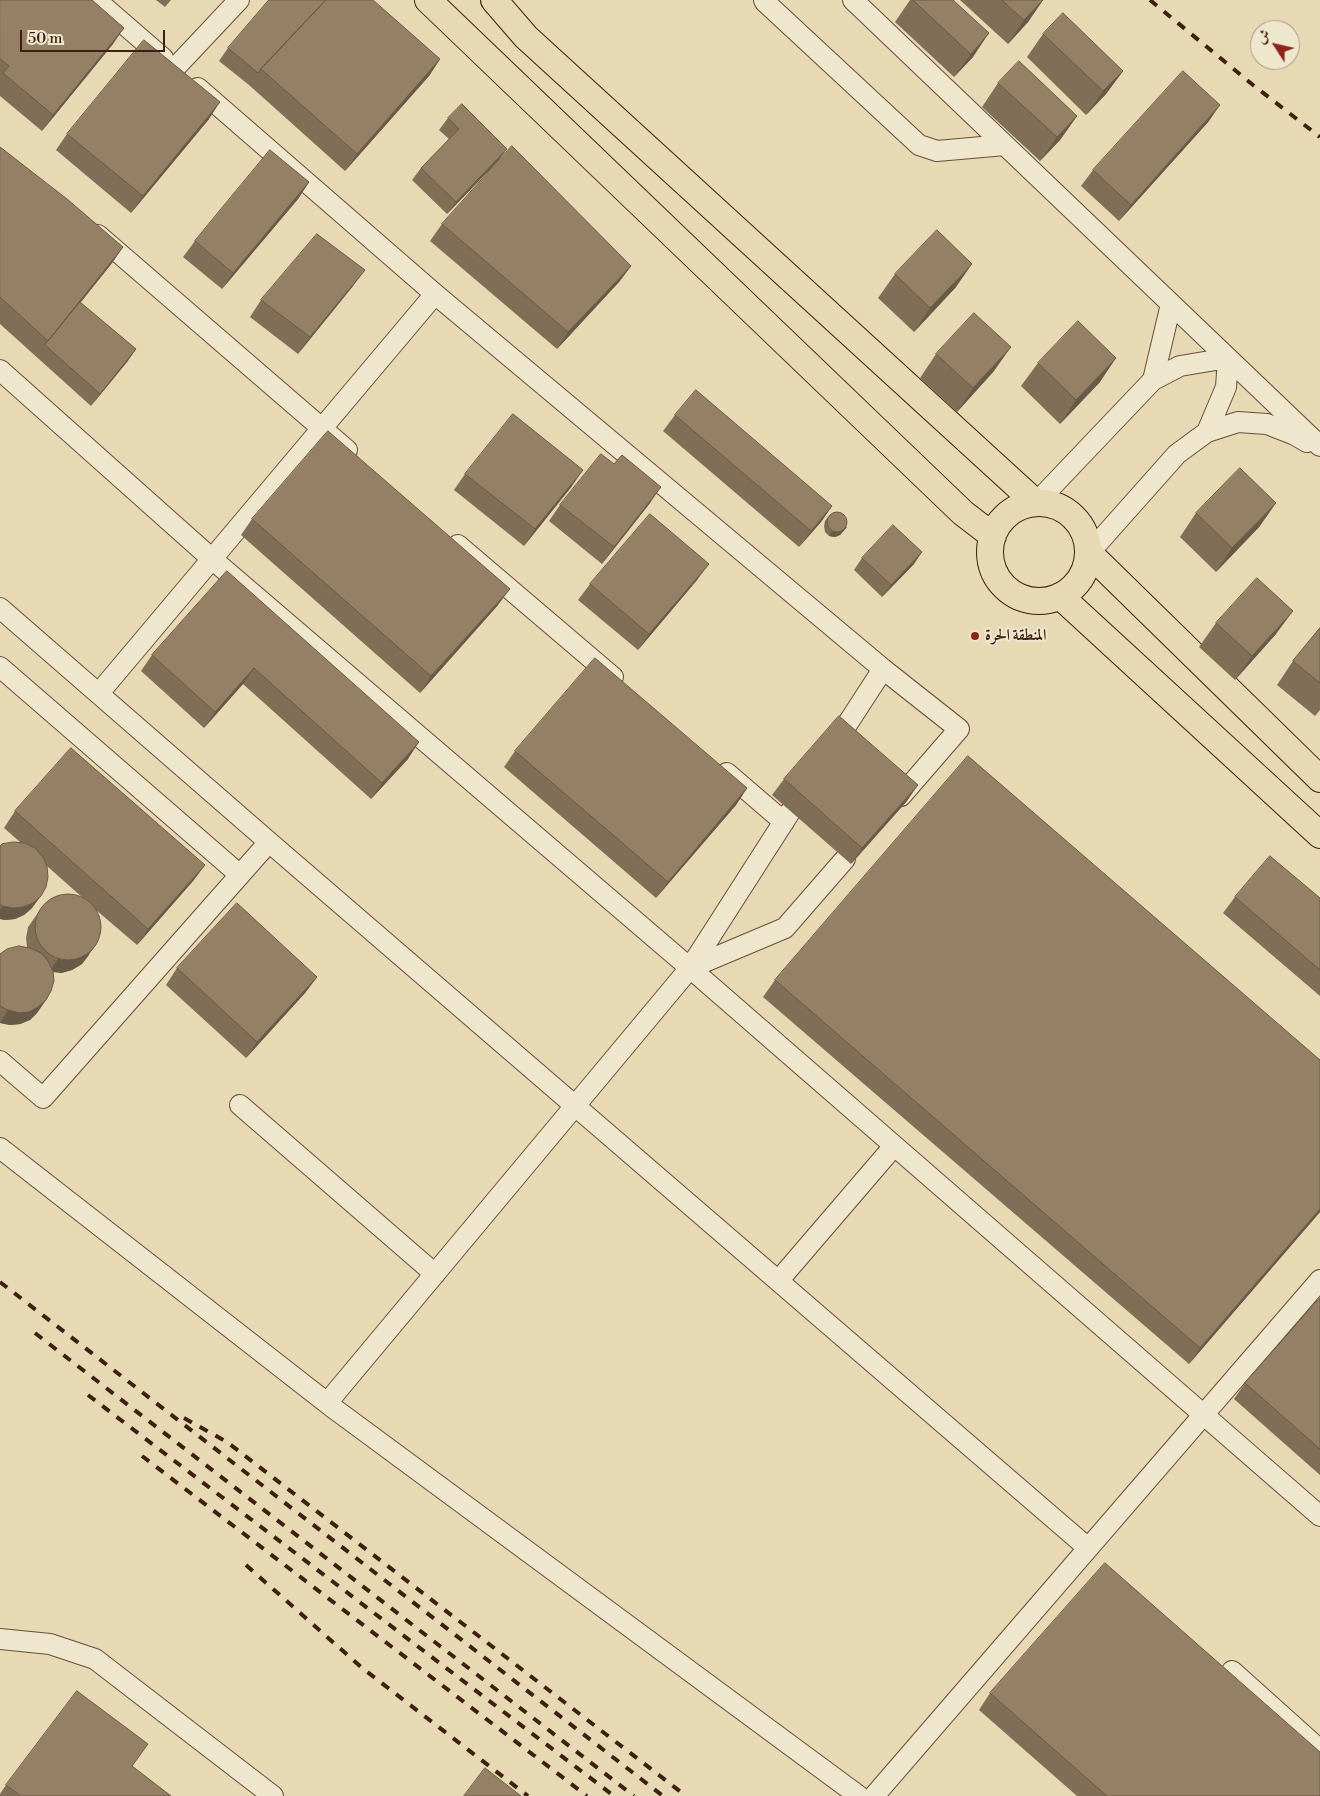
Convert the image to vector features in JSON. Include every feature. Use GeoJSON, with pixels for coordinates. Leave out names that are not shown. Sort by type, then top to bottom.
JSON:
{"type":"FeatureCollection","features":[{"type":"Feature","properties":{"kind":"main road"},"geometry":{"type":"LineString","coordinates":[[428,0],[956,506],[993,536]]}},
{"type":"Feature","properties":{"kind":"main road"},"geometry":{"type":"LineString","coordinates":[[494,0],[526,38],[1036,503]]}},
{"type":"Feature","properties":{"kind":"main road"},"geometry":{"type":"LineString","coordinates":[[1036,503],[1054,505],[1068,512],[1079,523],[1086,537],[1089,553],[1085,570],[1075,586],[1060,596],[1045,601],[1028,600],[1013,594],[1001,583],[993,568],[990,553],[993,536],[1002,520],[1017,508],[1036,503]]}},
{"type":"Feature","properties":{"kind":"main road"},"geometry":{"type":"LineString","coordinates":[[1089,553],[1320,779]]}},
{"type":"Feature","properties":{"kind":"main road"},"geometry":{"type":"LineString","coordinates":[[1060,596],[1320,835]]}},
{"type":"Feature","properties":{"kind":"street"},"geometry":{"type":"LineString","coordinates":[[96,0],[436,294],[883,669],[959,729],[901,796]]}},
{"type":"Feature","properties":{"kind":"street"},"geometry":{"type":"LineString","coordinates":[[175,68],[239,0]]}},
{"type":"Feature","properties":{"kind":"street"},"geometry":{"type":"LineString","coordinates":[[764,0],[920,145],[937,151],[1004,145]]}},
{"type":"Feature","properties":{"kind":"street"},"geometry":{"type":"LineString","coordinates":[[853,0],[1320,448]]}},
{"type":"Feature","properties":{"kind":"street"},"geometry":{"type":"LineString","coordinates":[[82,222],[360,461]]}},
{"type":"Feature","properties":{"kind":"street"},"geometry":{"type":"LineString","coordinates":[[99,693],[436,294]]}},
{"type":"Feature","properties":{"kind":"street"},"geometry":{"type":"LineString","coordinates":[[1153,380],[1172,304]]}},
{"type":"Feature","properties":{"kind":"street"},"geometry":{"type":"LineString","coordinates":[[1036,503],[1153,380],[1180,366],[1228,358]]}},
{"type":"Feature","properties":{"kind":"street"},"geometry":{"type":"LineString","coordinates":[[1207,432],[1226,387],[1228,358]]}},
{"type":"Feature","properties":{"kind":"street"},"geometry":{"type":"LineString","coordinates":[[0,370],[212,559],[690,968],[1320,1516]]}},
{"type":"Feature","properties":{"kind":"street"},"geometry":{"type":"LineString","coordinates":[[1089,553],[1177,454],[1207,432],[1238,422],[1267,424],[1295,435],[1320,448]]}},
{"type":"Feature","properties":{"kind":"street"},"geometry":{"type":"LineString","coordinates":[[443,532],[625,687]]}},
{"type":"Feature","properties":{"kind":"street"},"geometry":{"type":"LineString","coordinates":[[0,608],[1088,1548]]}},
{"type":"Feature","properties":{"kind":"street"},"geometry":{"type":"LineString","coordinates":[[0,667],[240,875]]}},
{"type":"Feature","properties":{"kind":"street"},"geometry":{"type":"LineString","coordinates":[[837,740],[883,669]]}},
{"type":"Feature","properties":{"kind":"street"},"geometry":{"type":"LineString","coordinates":[[327,1403],[690,968],[787,817],[716,764]]}},
{"type":"Feature","properties":{"kind":"street"},"geometry":{"type":"LineString","coordinates":[[0,1061],[43,1098],[269,842]]}},
{"type":"Feature","properties":{"kind":"street"},"geometry":{"type":"LineString","coordinates":[[690,968],[785,928],[845,859]]}},
{"type":"Feature","properties":{"kind":"street"},"geometry":{"type":"LineString","coordinates":[[240,1105],[436,1274]]}},
{"type":"Feature","properties":{"kind":"street"},"geometry":{"type":"LineString","coordinates":[[779,1280],[894,1146]]}},
{"type":"Feature","properties":{"kind":"street"},"geometry":{"type":"LineString","coordinates":[[0,1148],[327,1403],[859,1796]]}},
{"type":"Feature","properties":{"kind":"street"},"geometry":{"type":"LineString","coordinates":[[874,1796],[1204,1415],[1318,1288]]}},
{"type":"Feature","properties":{"kind":"street"},"geometry":{"type":"LineString","coordinates":[[0,1639],[50,1644],[95,1659],[273,1796]]}},
{"type":"Feature","properties":{"kind":"street"},"geometry":{"type":"LineString","coordinates":[[1232,1671],[1320,1750]]}},
{"type":"Feature","properties":{"kind":"building"},"geometry":{"type":"Polygon","coordinates":[[[0,0],[92,0],[124,28],[53,115],[3,73],[9,66],[0,59],[0,0]]]}},
{"type":"Feature","properties":{"kind":"building"},"geometry":{"type":"Polygon","coordinates":[[[269,0],[326,0],[258,73],[228,48],[269,0]]]}},
{"type":"Feature","properties":{"kind":"building"},"geometry":{"type":"Polygon","coordinates":[[[326,0],[373,0],[440,59],[357,154],[261,69],[326,0]]]}},
{"type":"Feature","properties":{"kind":"building"},"geometry":{"type":"Polygon","coordinates":[[[913,0],[953,0],[989,33],[971,54],[913,0]]]}},
{"type":"Feature","properties":{"kind":"building"},"geometry":{"type":"Polygon","coordinates":[[[1002,0],[1043,0],[1024,20],[1002,0]]]}},
{"type":"Feature","properties":{"kind":"building"},"geometry":{"type":"Polygon","coordinates":[[[1063,13],[1123,71],[1103,91],[1043,34],[1063,13]]]}},
{"type":"Feature","properties":{"kind":"building"},"geometry":{"type":"Polygon","coordinates":[[[144,40],[220,102],[143,196],[67,134],[144,40]]]}},
{"type":"Feature","properties":{"kind":"building"},"geometry":{"type":"Polygon","coordinates":[[[1019,61],[1077,116],[1057,137],[998,83],[1019,61]]]}},
{"type":"Feature","properties":{"kind":"building"},"geometry":{"type":"Polygon","coordinates":[[[1183,71],[1220,105],[1131,205],[1093,170],[1183,71]]]}},
{"type":"Feature","properties":{"kind":"building"},"geometry":{"type":"Polygon","coordinates":[[[462,104],[507,149],[456,202],[421,168],[459,129],[448,118],[462,104]]]}},
{"type":"Feature","properties":{"kind":"building"},"geometry":{"type":"Polygon","coordinates":[[[512,146],[631,266],[568,332],[442,224],[512,146]]]}},
{"type":"Feature","properties":{"kind":"building"},"geometry":{"type":"Polygon","coordinates":[[[0,147],[67,199],[123,247],[48,341],[0,297],[0,147]]]}},
{"type":"Feature","properties":{"kind":"building"},"geometry":{"type":"Polygon","coordinates":[[[270,150],[309,182],[233,273],[195,241],[270,150]]]}},
{"type":"Feature","properties":{"kind":"building"},"geometry":{"type":"Polygon","coordinates":[[[937,230],[972,264],[930,308],[895,274],[937,230]]]}},
{"type":"Feature","properties":{"kind":"building"},"geometry":{"type":"Polygon","coordinates":[[[317,234],[365,270],[310,337],[261,300],[317,234]]]}},
{"type":"Feature","properties":{"kind":"building"},"geometry":{"type":"Polygon","coordinates":[[[80,302],[136,349],[100,394],[45,345],[80,302]]]}},
{"type":"Feature","properties":{"kind":"building"},"geometry":{"type":"Polygon","coordinates":[[[974,313],[1011,347],[973,388],[936,354],[974,313]]]}},
{"type":"Feature","properties":{"kind":"building"},"geometry":{"type":"Polygon","coordinates":[[[1078,321],[1116,358],[1076,400],[1038,363],[1078,321]]]}},
{"type":"Feature","properties":{"kind":"building"},"geometry":{"type":"Polygon","coordinates":[[[696,390],[832,506],[811,531],[675,415],[696,390]]]}},
{"type":"Feature","properties":{"kind":"building"},"geometry":{"type":"Polygon","coordinates":[[[513,414],[583,470],[535,529],[465,474],[513,414]]]}},
{"type":"Feature","properties":{"kind":"building"},"geometry":{"type":"Polygon","coordinates":[[[328,431],[510,589],[431,676],[252,519],[328,431]]]}},
{"type":"Feature","properties":{"kind":"building"},"geometry":{"type":"Polygon","coordinates":[[[601,454],[614,464],[622,455],[661,487],[614,547],[560,505],[601,454]]]}},
{"type":"Feature","properties":{"kind":"building"},"geometry":{"type":"Polygon","coordinates":[[[1240,468],[1276,503],[1232,548],[1196,513],[1240,468]]]}},
{"type":"Feature","properties":{"kind":"building"},"geometry":{"type":"Polygon","coordinates":[[[833,512],[841,512],[847,518],[847,526],[841,532],[833,532],[827,526],[827,518],[833,512]]]}},
{"type":"Feature","properties":{"kind":"building"},"geometry":{"type":"Polygon","coordinates":[[[650,514],[709,564],[649,634],[590,584],[650,514]]]}},
{"type":"Feature","properties":{"kind":"building"},"geometry":{"type":"Polygon","coordinates":[[[893,525],[922,552],[891,585],[862,558],[893,525]]]}},
{"type":"Feature","properties":{"kind":"building"},"geometry":{"type":"Polygon","coordinates":[[[227,571],[419,742],[382,783],[254,668],[215,712],[152,655],[227,571]]]}},
{"type":"Feature","properties":{"kind":"building"},"geometry":{"type":"Polygon","coordinates":[[[1257,578],[1293,611],[1252,656],[1216,623],[1257,578]]]}},
{"type":"Feature","properties":{"kind":"building"},"geometry":{"type":"Polygon","coordinates":[[[1320,628],[1320,683],[1293,661],[1320,628]]]}},
{"type":"Feature","properties":{"kind":"building"},"geometry":{"type":"Polygon","coordinates":[[[595,658],[747,788],[668,882],[515,751],[595,658]]]}},
{"type":"Feature","properties":{"kind":"building"},"geometry":{"type":"Polygon","coordinates":[[[839,716],[918,785],[862,848],[784,779],[839,716]]]}},
{"type":"Feature","properties":{"kind":"building"},"geometry":{"type":"Polygon","coordinates":[[[71,748],[205,865],[148,929],[15,811],[71,748]]]}},
{"type":"Feature","properties":{"kind":"building"},"geometry":{"type":"Polygon","coordinates":[[[968,756],[1320,1060],[1320,1209],[1200,1348],[775,980],[968,756]]]}},
{"type":"Feature","properties":{"kind":"building"},"geometry":{"type":"Polygon","coordinates":[[[14,842],[25,843],[35,848],[43,857],[47,866],[48,877],[46,887],[41,896],[33,903],[13,908],[0,904],[0,846],[14,842]]]}},
{"type":"Feature","properties":{"kind":"building"},"geometry":{"type":"Polygon","coordinates":[[[1270,856],[1320,898],[1320,970],[1235,897],[1270,856]]]}},
{"type":"Feature","properties":{"kind":"building"},"geometry":{"type":"Polygon","coordinates":[[[68,894],[81,897],[91,904],[98,914],[101,927],[98,940],[91,950],[81,957],[68,960],[55,957],[45,950],[38,940],[35,927],[38,914],[45,904],[55,897],[68,894]]]}},
{"type":"Feature","properties":{"kind":"building"},"geometry":{"type":"Polygon","coordinates":[[[237,903],[317,977],[257,1042],[177,968],[237,903]]]}},
{"type":"Feature","properties":{"kind":"building"},"geometry":{"type":"Polygon","coordinates":[[[19,946],[41,953],[53,971],[54,981],[46,1000],[29,1012],[19,1013],[0,1006],[0,954],[7,949],[19,946]]]}},
{"type":"Feature","properties":{"kind":"building"},"geometry":{"type":"Polygon","coordinates":[[[1320,1298],[1320,1449],[1245,1383],[1320,1298]]]}},
{"type":"Feature","properties":{"kind":"building"},"geometry":{"type":"Polygon","coordinates":[[[1105,1563],[1320,1752],[1320,1796],[1107,1796],[990,1693],[1105,1563]]]}},
{"type":"Feature","properties":{"kind":"building"},"geometry":{"type":"Polygon","coordinates":[[[77,1691],[148,1744],[132,1766],[171,1796],[21,1796],[6,1785],[77,1691]]]}},
{"type":"Feature","properties":{"kind":"building"},"geometry":{"type":"Polygon","coordinates":[[[485,1768],[521,1796],[464,1796],[485,1768]]]}},
{"type":"Feature","properties":{"kind":"railway"},"geometry":{"type":"LineString","coordinates":[[1150,0],[1253,85],[1320,137]]}},
{"type":"Feature","properties":{"kind":"railway"},"geometry":{"type":"LineString","coordinates":[[0,1282],[663,1796]]}},
{"type":"Feature","properties":{"kind":"railway"},"geometry":{"type":"LineString","coordinates":[[35,1333],[634,1796]]}},
{"type":"Feature","properties":{"kind":"railway"},"geometry":{"type":"LineString","coordinates":[[88,1395],[614,1796]]}},
{"type":"Feature","properties":{"kind":"railway"},"geometry":{"type":"LineString","coordinates":[[184,1418],[227,1442],[686,1796]]}},
{"type":"Feature","properties":{"kind":"railway"},"geometry":{"type":"LineString","coordinates":[[142,1456],[587,1796]]}},
{"type":"Feature","properties":{"kind":"railway"},"geometry":{"type":"LineString","coordinates":[[246,1565],[361,1667],[528,1796]]}},
{"type":"Feature","properties":{"kind":"place","name":"المنطقة الحرة"},"geometry":{"type":"Point","coordinates":[975,636]}}]}
